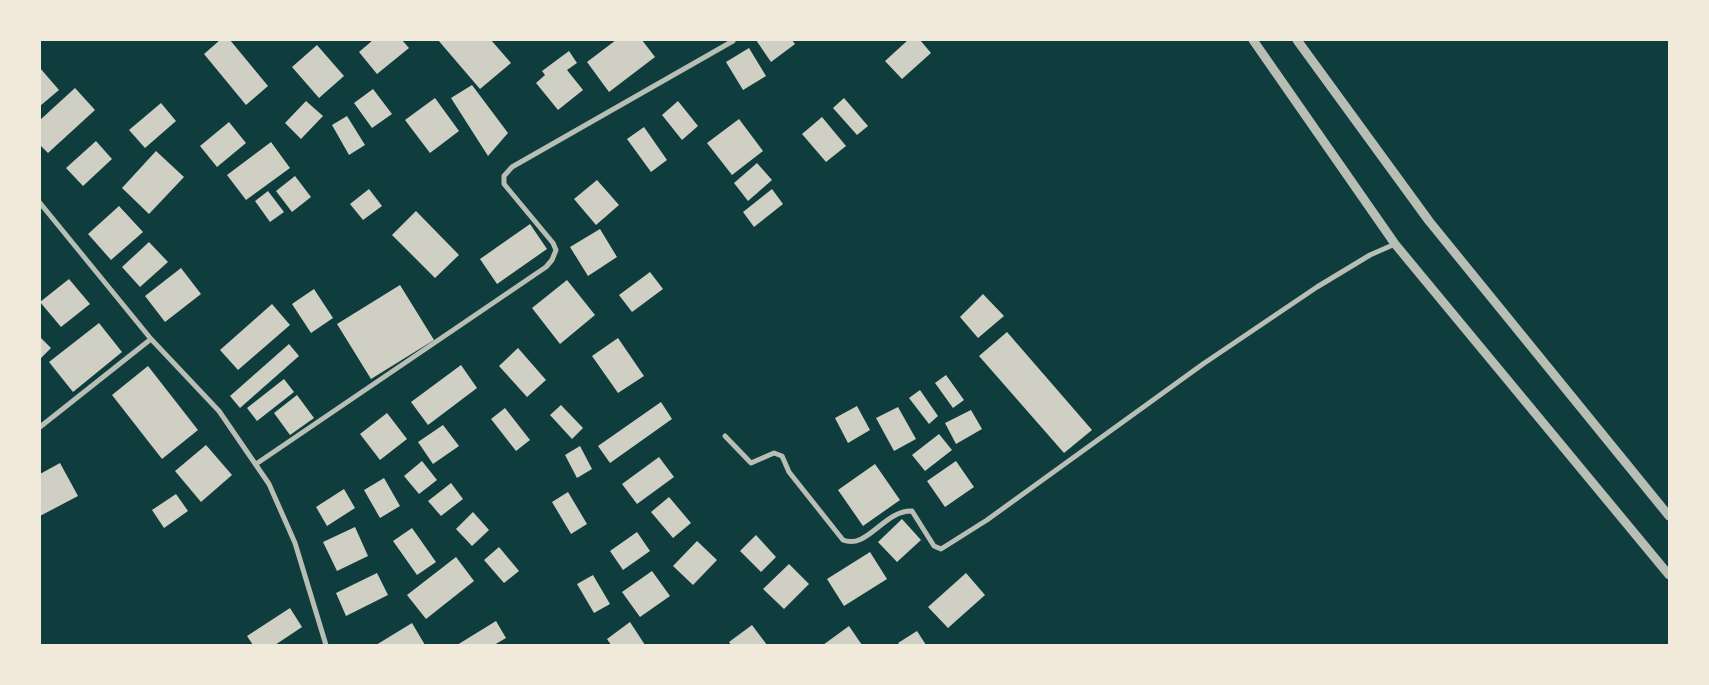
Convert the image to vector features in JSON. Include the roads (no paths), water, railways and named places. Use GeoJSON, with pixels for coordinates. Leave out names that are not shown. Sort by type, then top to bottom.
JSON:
{"type":"FeatureCollection","features":[{"type":"Feature","properties":{"kind":"street"},"geometry":{"type":"LineString","coordinates":[[1253,40],[1395,244],[1669,575]]}},
{"type":"Feature","properties":{"kind":"street"},"geometry":{"type":"LineString","coordinates":[[1298,40],[1429,221],[1669,516]]}},
{"type":"Feature","properties":{"kind":"street"},"geometry":{"type":"LineString","coordinates":[[256,464],[370,389],[546,267],[552,260],[556,250],[553,243],[504,184],[504,176],[512,167],[733,41]]}},
{"type":"Feature","properties":{"kind":"street"},"geometry":{"type":"LineString","coordinates":[[40,203],[151,339],[219,411],[269,484],[295,544],[326,645]]}},
{"type":"Feature","properties":{"kind":"street"},"geometry":{"type":"LineString","coordinates":[[725,436],[751,464],[774,453],[782,456],[789,472],[843,540],[851,543],[860,540],[894,514],[912,511],[934,546],[941,549],[987,520],[1203,364],[1317,287],[1370,255],[1395,244]]}},
{"type":"Feature","properties":{"kind":"street"},"geometry":{"type":"LineString","coordinates":[[40,426],[151,339]]}}]}
